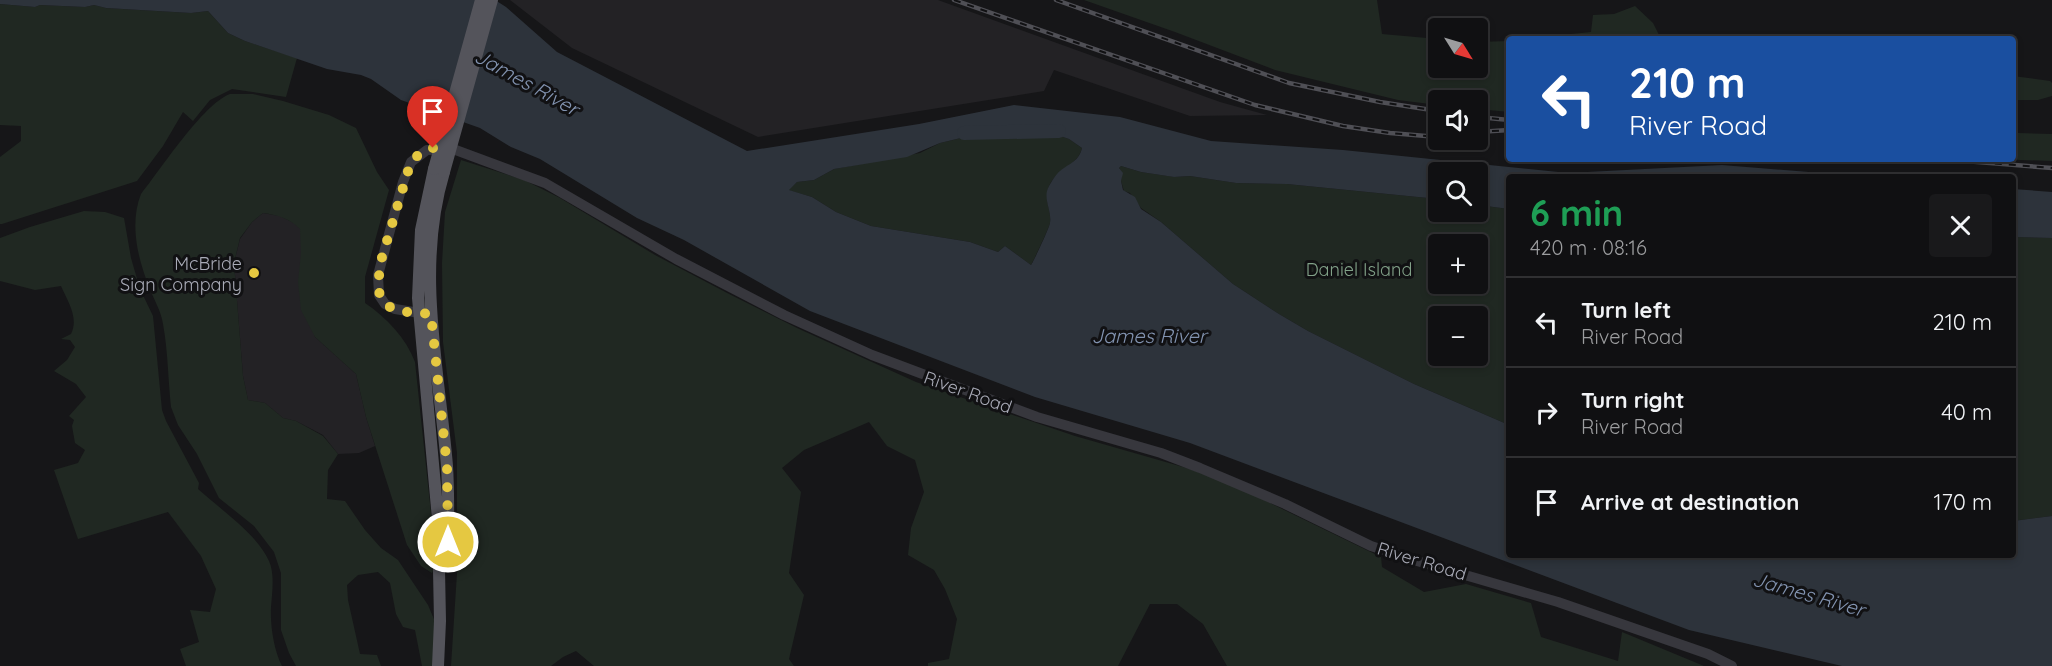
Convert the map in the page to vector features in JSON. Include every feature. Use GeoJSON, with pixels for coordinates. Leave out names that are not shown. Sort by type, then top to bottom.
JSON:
{"type":"FeatureCollection","features":[{"type":"Feature","properties":{"kind":"main road"},"geometry":{"type":"LineString","coordinates":[[444,666],[448,564],[447,467],[431,314],[432,236],[439,170],[481,0]]}},
{"type":"Feature","properties":{"kind":"main road"},"geometry":{"type":"LineString","coordinates":[[438,666],[440,621],[438,519],[418,313],[421,230],[492,0]]}},
{"type":"Feature","properties":{"kind":"street","name":"River Road"},"geometry":{"type":"LineString","coordinates":[[431,314],[395,309],[382,300],[377,282],[403,182],[411,162],[426,150],[453,149],[545,183],[676,259],[784,315],[872,356],[1036,417],[1153,451],[1200,468],[1285,504],[1371,546],[1558,602],[1708,654],[1732,666]]}},
{"type":"Feature","properties":{"kind":"shaded area"},"geometry":{"type":"Polygon","coordinates":[[[510,0],[938,0],[1220,102],[1267,115],[1190,116],[1054,70],[1044,91],[758,137],[572,48],[510,0]]]}},
{"type":"Feature","properties":{"kind":"shaded area"},"geometry":{"type":"Polygon","coordinates":[[[263,213],[280,216],[301,229],[301,253],[315,337],[356,374],[375,446],[359,453],[338,454],[323,435],[296,421],[283,418],[265,403],[248,400],[243,376],[234,263],[240,239],[252,222],[263,213]]]}},
{"type":"Feature","properties":{"kind":"green space"},"geometry":{"type":"Polygon","coordinates":[[[1084,0],[1377,0],[1382,34],[1428,38],[1428,78],[1488,78],[1488,42],[1506,41],[1506,112],[1488,110],[1488,90],[1428,90],[1428,104],[1398,100],[1275,70],[1084,0]]]}},
{"type":"Feature","properties":{"kind":"green space"},"geometry":{"type":"Polygon","coordinates":[[[0,4],[35,7],[40,5],[85,7],[94,5],[106,8],[191,13],[208,11],[228,33],[297,58],[286,97],[232,89],[210,100],[193,121],[183,112],[163,146],[137,181],[0,224],[0,157],[21,141],[21,126],[0,125],[0,4]]]}},
{"type":"Feature","properties":{"kind":"green space"},"geometry":{"type":"Polygon","coordinates":[[[1635,6],[1653,23],[1660,36],[1552,36],[1591,32],[1593,15],[1614,14],[1635,6]]]}},
{"type":"Feature","properties":{"kind":"green space"},"geometry":{"type":"Polygon","coordinates":[[[2016,76],[2052,83],[2052,96],[2038,100],[2016,100],[2016,76]]]}},
{"type":"Feature","properties":{"kind":"green space"},"geometry":{"type":"Polygon","coordinates":[[[230,94],[253,94],[283,101],[329,115],[356,128],[377,172],[389,190],[365,277],[365,303],[395,329],[415,362],[433,532],[435,567],[432,573],[421,566],[407,545],[366,417],[356,374],[315,337],[301,310],[298,282],[301,253],[300,229],[283,218],[263,213],[252,222],[240,238],[234,263],[243,376],[248,400],[265,403],[283,418],[296,421],[323,436],[338,454],[328,470],[327,499],[345,501],[381,548],[398,560],[428,605],[436,624],[434,666],[422,666],[415,630],[403,627],[396,614],[390,583],[378,572],[358,575],[347,585],[360,654],[377,655],[381,666],[296,666],[281,630],[281,573],[274,552],[254,526],[219,498],[197,454],[178,425],[171,407],[162,319],[146,278],[136,242],[137,206],[141,194],[195,123],[219,100],[230,94]]]}},
{"type":"Feature","properties":{"kind":"green space"},"geometry":{"type":"Polygon","coordinates":[[[1011,126],[1031,133],[1039,131],[1051,133],[1069,139],[1082,148],[1076,159],[1057,175],[1049,186],[1047,195],[1050,223],[1031,265],[1005,246],[998,252],[970,242],[871,226],[836,212],[812,197],[788,190],[797,182],[814,180],[834,169],[920,153],[940,143],[1011,126]]]}},
{"type":"Feature","properties":{"kind":"green space"},"geometry":{"type":"Polygon","coordinates":[[[2016,132],[2052,134],[2052,161],[2016,160],[2016,132]]]}},
{"type":"Feature","properties":{"kind":"green space"},"geometry":{"type":"Polygon","coordinates":[[[461,160],[524,180],[560,198],[655,255],[731,295],[916,382],[1075,436],[1190,469],[1237,487],[1381,557],[1382,567],[1424,592],[1466,584],[1531,603],[1541,637],[1618,661],[1622,632],[1704,666],[1227,666],[1203,624],[1177,604],[1150,604],[1118,666],[928,666],[928,663],[949,659],[957,619],[945,589],[934,570],[908,555],[911,528],[924,492],[915,460],[887,446],[869,422],[804,450],[782,468],[801,492],[789,573],[804,595],[789,659],[794,666],[594,666],[576,651],[551,666],[451,666],[457,573],[457,453],[443,342],[442,263],[445,212],[461,160]]]}},
{"type":"Feature","properties":{"kind":"green space","name":"Daniel Island"},"geometry":{"type":"Polygon","coordinates":[[[1121,166],[1141,172],[1175,177],[1190,176],[1236,183],[1287,184],[1428,198],[1428,222],[1488,222],[1488,206],[1506,209],[1506,424],[1414,384],[1279,314],[1233,284],[1161,222],[1141,208],[1130,193],[1124,191],[1121,181],[1122,173],[1119,168],[1121,166]]]}},
{"type":"Feature","properties":{"kind":"green space"},"geometry":{"type":"Polygon","coordinates":[[[84,211],[105,212],[124,218],[131,258],[140,289],[153,316],[162,410],[199,483],[198,489],[247,531],[269,561],[273,578],[272,630],[282,666],[186,666],[180,649],[199,642],[190,610],[210,612],[216,589],[201,556],[168,512],[78,539],[54,470],[78,463],[85,450],[75,443],[72,426],[74,420],[69,416],[86,397],[76,384],[54,371],[67,360],[75,347],[70,340],[61,339],[71,334],[73,316],[61,286],[35,290],[0,281],[0,238],[84,211]]]}},
{"type":"Feature","properties":{"kind":"green space"},"geometry":{"type":"Polygon","coordinates":[[[2016,237],[2052,238],[2052,516],[2016,521],[2016,237]]]}},
{"type":"Feature","properties":{"kind":"water"},"geometry":{"type":"Polygon","coordinates":[[[0,0],[495,0],[557,52],[747,151],[919,124],[1014,105],[1120,117],[1211,141],[1343,150],[1460,162],[1428,162],[1428,198],[1287,184],[1236,183],[1190,176],[1174,177],[1141,172],[1121,166],[1119,168],[1123,173],[1121,181],[1123,190],[1135,197],[1141,209],[1161,222],[1233,284],[1308,331],[1414,384],[1506,424],[1506,558],[2016,558],[2016,521],[2052,516],[2052,666],[1842,666],[1689,630],[1190,443],[1035,397],[810,311],[684,240],[637,218],[540,159],[511,147],[480,128],[401,100],[371,79],[361,75],[327,69],[245,41],[228,33],[208,11],[191,13],[106,8],[94,5],[85,7],[40,5],[35,7],[0,4],[0,0]],[[1011,126],[940,143],[907,157],[834,169],[814,180],[797,182],[789,190],[812,197],[836,212],[871,226],[970,242],[998,252],[1005,246],[1031,265],[1050,223],[1046,195],[1049,186],[1059,172],[1076,159],[1082,148],[1069,139],[1039,131],[1031,133],[1011,126]]]}},
{"type":"Feature","properties":{"kind":"water"},"geometry":{"type":"Polygon","coordinates":[[[1488,165],[1568,173],[1722,165],[1833,174],[1506,174],[1506,209],[1488,206],[1488,165]]]}},
{"type":"Feature","properties":{"kind":"water"},"geometry":{"type":"Polygon","coordinates":[[[2016,189],[2052,192],[2052,238],[2016,237],[2016,189]]]}},
{"type":"Feature","properties":{"kind":"waterway","name":"James River"},"geometry":{"type":"LineString","coordinates":[[964,133],[1059,131]]}},
{"type":"Feature","properties":{"kind":"railway"},"geometry":{"type":"LineString","coordinates":[[954,0],[1255,105],[1343,126],[1428,136]]}},
{"type":"Feature","properties":{"kind":"railway"},"geometry":{"type":"LineString","coordinates":[[1056,0],[1289,83],[1428,109]]}},
{"type":"Feature","properties":{"kind":"railway"},"geometry":{"type":"LineString","coordinates":[[1488,118],[1506,120]]}},
{"type":"Feature","properties":{"kind":"railway"},"geometry":{"type":"LineString","coordinates":[[1488,131],[1506,130]]}},
{"type":"Feature","properties":{"kind":"railway"},"geometry":{"type":"LineString","coordinates":[[1977,162],[2052,168]]}},
{"type":"Feature","properties":{"kind":"place","name":"McBride Sign Company"},"geometry":{"type":"Point","coordinates":[254,273]}},
{"type":"Feature","properties":{"kind":"route"},"geometry":{"type":"LineString","coordinates":[[433,148],[422,152],[411,162],[403,182],[377,282],[379,295],[390,307],[406,312],[431,314],[447,467],[448,542]]}}]}
